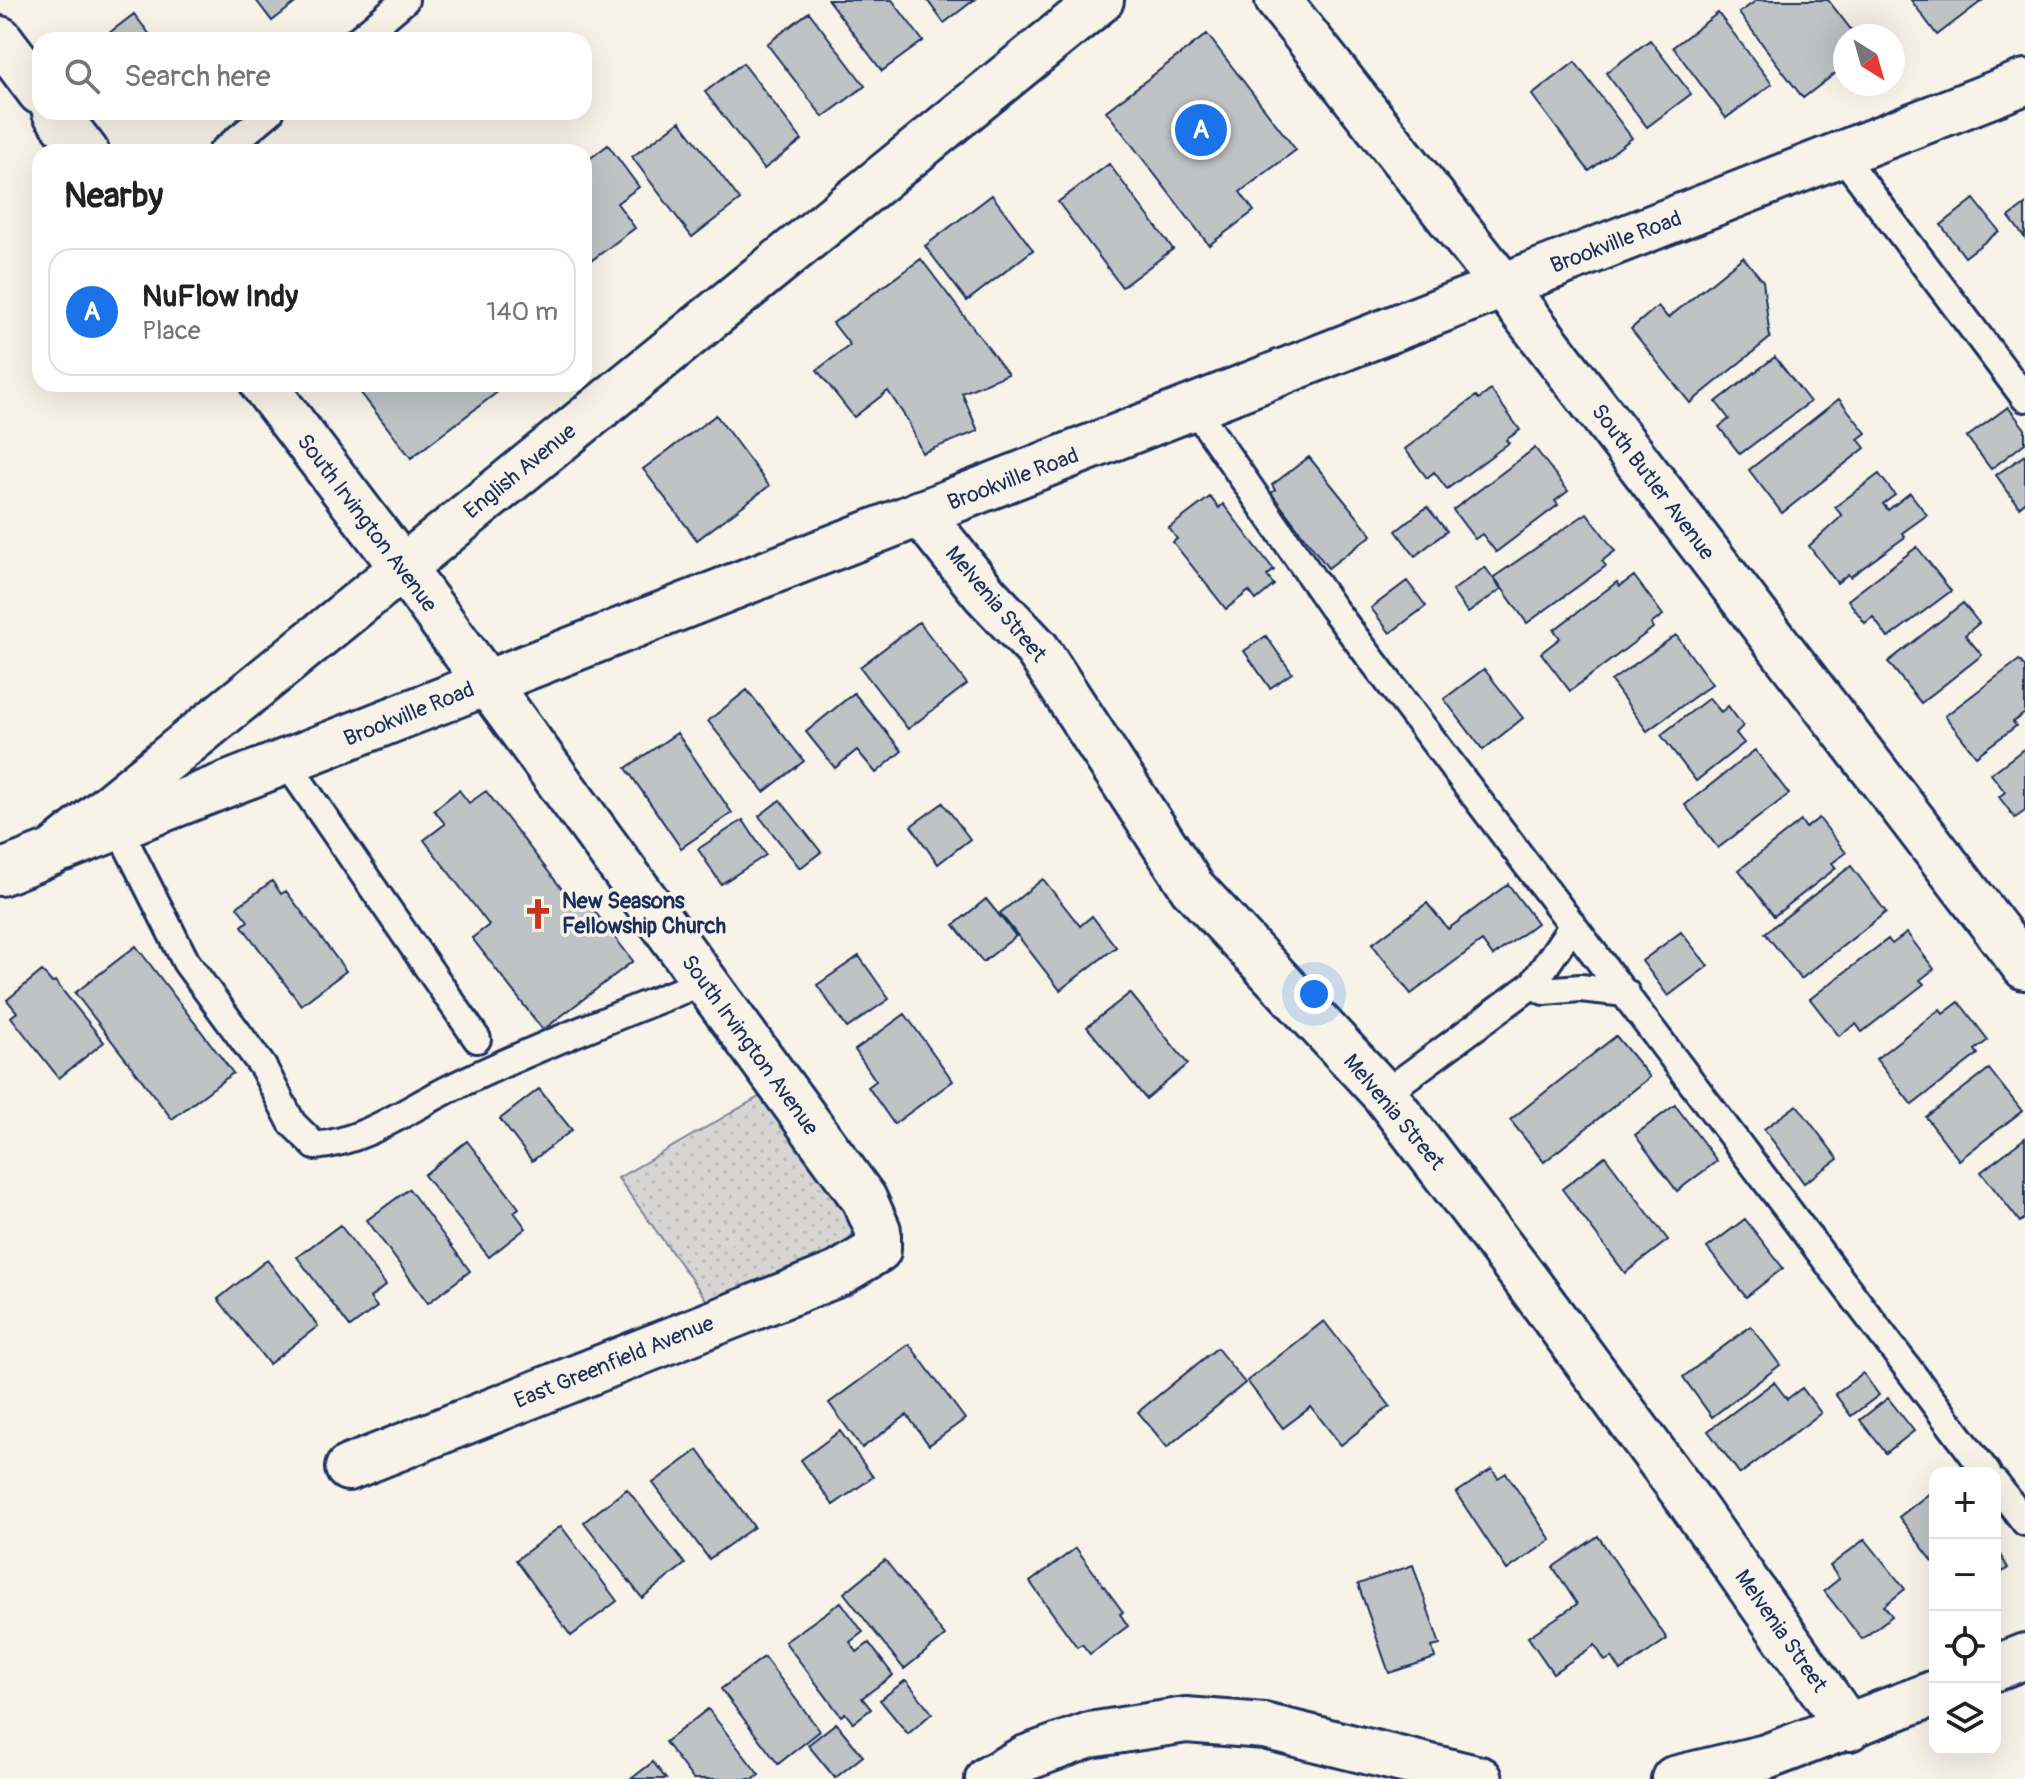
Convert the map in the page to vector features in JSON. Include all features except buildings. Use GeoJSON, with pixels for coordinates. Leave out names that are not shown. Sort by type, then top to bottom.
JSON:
{"type":"FeatureCollection","features":[{"type":"Feature","properties":{"kind":"street","name":"English Avenue"},"geometry":{"type":"LineString","coordinates":[[53,852],[1101,0]]}},
{"type":"Feature","properties":{"kind":"street","name":"South Butler Avenue"},"geometry":{"type":"LineString","coordinates":[[1278,0],[1504,287],[2025,967]]}},
{"type":"Feature","properties":{"kind":"street"},"geometry":{"type":"LineString","coordinates":[[0,39],[32,81]]}},
{"type":"Feature","properties":{"kind":"street","name":"Brookville Road"},"geometry":{"type":"LineString","coordinates":[[0,873],[920,513],[1195,409],[2025,82]]}},
{"type":"Feature","properties":{"kind":"street"},"geometry":{"type":"LineString","coordinates":[[61,120],[80,144]]}},
{"type":"Feature","properties":{"kind":"street","name":"South Irvington Avenue"},"geometry":{"type":"LineString","coordinates":[[269,392],[402,567],[864,1199],[878,1230],[878,1250]]}},
{"type":"Feature","properties":{"kind":"street","name":"Melvenia Street"},"geometry":{"type":"LineString","coordinates":[[920,513],[985,594],[1037,649],[1192,887],[1384,1094],[1691,1503],[1849,1728]]}},
{"type":"Feature","properties":{"kind":"street","name":"East Greenfield Avenue"},"geometry":{"type":"LineString","coordinates":[[348,1468],[838,1274],[878,1250]]}},
{"type":"Feature","properties":{"kind":"street"},"geometry":{"type":"LineString","coordinates":[[2001,1666],[2025,1656]]}},
{"type":"Feature","properties":{"kind":"street"},"geometry":{"type":"LineString","coordinates":[[1674,1779],[1766,1757],[1929,1695]]}},
{"type":"Feature","properties":{"kind":"street"},"geometry":{"type":"LineString","coordinates":[[988,1779],[1026,1758],[1090,1735],[1186,1720],[1264,1726],[1480,1779]]}},
{"type":"Feature","properties":{"kind":"lane"},"geometry":{"type":"LineString","coordinates":[[367,32],[405,0]]}},
{"type":"Feature","properties":{"kind":"lane"},"geometry":{"type":"LineString","coordinates":[[232,144],[260,120]]}},
{"type":"Feature","properties":{"kind":"lane"},"geometry":{"type":"LineString","coordinates":[[1841,154],[2025,398]]}},
{"type":"Feature","properties":{"kind":"lane"},"geometry":{"type":"LineString","coordinates":[[1195,409],[1332,607],[1982,1467]]}},
{"type":"Feature","properties":{"kind":"lane"},"geometry":{"type":"LineString","coordinates":[[287,763],[477,1039]]}},
{"type":"Feature","properties":{"kind":"lane"},"geometry":{"type":"LineString","coordinates":[[118,827],[186,962],[263,1067],[292,1123],[315,1146],[337,1144],[394,1120],[479,1075],[703,982]]}},
{"type":"Feature","properties":{"kind":"lane"},"geometry":{"type":"LineString","coordinates":[[1384,1094],[1533,984],[1573,925]]}},
{"type":"Feature","properties":{"kind":"lane"},"geometry":{"type":"LineString","coordinates":[[1533,984],[1544,991],[1580,988],[1626,993]]}},
{"type":"Feature","properties":{"kind":"lane"},"geometry":{"type":"LineString","coordinates":[[2001,1491],[2025,1522]]}},
{"type":"Feature","properties":{"kind":"shaded area"},"geometry":{"type":"Polygon","coordinates":[[[764,1094],[857,1225],[844,1250],[710,1305],[618,1178],[764,1094]]]}},
{"type":"Feature","properties":{"kind":"place","name":"NuFlow Indy"},"geometry":{"type":"Point","coordinates":[1201,130]}},
{"type":"Feature","properties":{"kind":"place","name":"New Seasons Fellowship Church"},"geometry":{"type":"Point","coordinates":[538,914]}}]}
